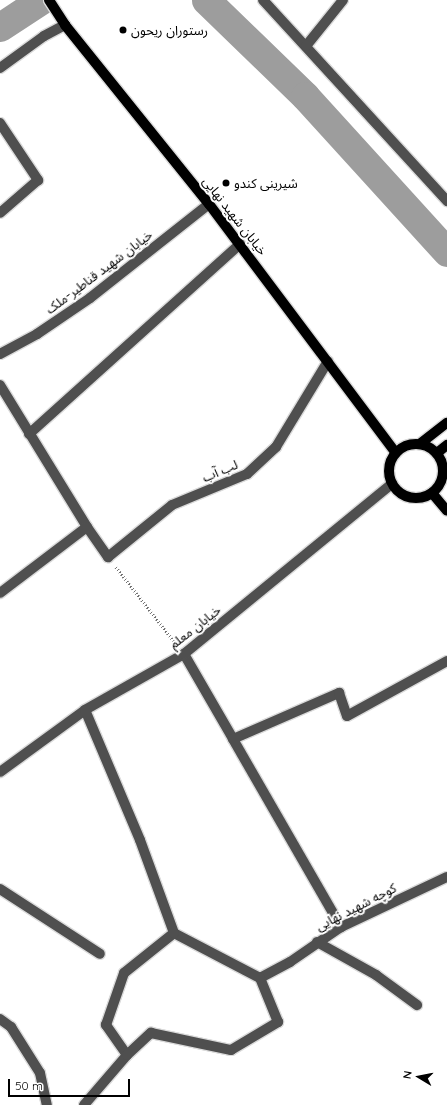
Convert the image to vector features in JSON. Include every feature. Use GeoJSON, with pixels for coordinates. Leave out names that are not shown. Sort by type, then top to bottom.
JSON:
{"type":"FeatureCollection","features":[{"type":"Feature","properties":{"kind":"main road","name":"خیابان شهید نهایی"},"geometry":{"type":"LineString","coordinates":[[49,0],[65,25],[240,244],[396,453]]}},
{"type":"Feature","properties":{"kind":"main road"},"geometry":{"type":"LineString","coordinates":[[421,443],[437,453],[442,463],[444,474],[440,485],[432,493],[413,498],[405,496],[392,484],[389,464],[396,453],[403,446],[421,443],[447,424]]}},
{"type":"Feature","properties":{"kind":"main road"},"geometry":{"type":"LineString","coordinates":[[437,453],[447,445]]}},
{"type":"Feature","properties":{"kind":"main road"},"geometry":{"type":"LineString","coordinates":[[432,493],[447,511]]}},
{"type":"Feature","properties":{"kind":"street"},"geometry":{"type":"LineString","coordinates":[[263,0],[447,202]]}},
{"type":"Feature","properties":{"kind":"street"},"geometry":{"type":"LineString","coordinates":[[306,46],[343,0]]}},
{"type":"Feature","properties":{"kind":"street"},"geometry":{"type":"LineString","coordinates":[[0,68],[44,36],[65,25]]}},
{"type":"Feature","properties":{"kind":"street"},"geometry":{"type":"LineString","coordinates":[[0,123],[38,180],[0,213]]}},
{"type":"Feature","properties":{"kind":"street","name":"خیابان شهید قناطیر-ملک"},"geometry":{"type":"LineString","coordinates":[[0,354],[38,334],[90,298],[209,204]]}},
{"type":"Feature","properties":{"kind":"street"},"geometry":{"type":"LineString","coordinates":[[29,434],[240,244]]}},
{"type":"Feature","properties":{"kind":"street","name":"لب آب"},"geometry":{"type":"LineString","coordinates":[[108,557],[172,505],[247,474],[276,448],[328,361]]}},
{"type":"Feature","properties":{"kind":"street"},"geometry":{"type":"LineString","coordinates":[[0,385],[87,527],[108,557]]}},
{"type":"Feature","properties":{"kind":"street","name":"خیابان معلم"},"geometry":{"type":"LineString","coordinates":[[0,772],[85,710],[184,654],[392,484]]}},
{"type":"Feature","properties":{"kind":"street"},"geometry":{"type":"LineString","coordinates":[[0,593],[87,527]]}},
{"type":"Feature","properties":{"kind":"street"},"geometry":{"type":"LineString","coordinates":[[184,654],[341,927]]}},
{"type":"Feature","properties":{"kind":"street"},"geometry":{"type":"LineString","coordinates":[[233,739],[339,693],[346,716],[447,661]]}},
{"type":"Feature","properties":{"kind":"street"},"geometry":{"type":"LineString","coordinates":[[84,1105],[127,1055],[151,1033],[231,1050],[278,1022],[260,978],[174,933],[140,840],[85,710]]}},
{"type":"Feature","properties":{"kind":"street","name":"کوچه شهید نهایی"},"geometry":{"type":"LineString","coordinates":[[260,978],[290,962],[341,927],[447,877]]}},
{"type":"Feature","properties":{"kind":"street"},"geometry":{"type":"LineString","coordinates":[[0,889],[100,954]]}},
{"type":"Feature","properties":{"kind":"street"},"geometry":{"type":"LineString","coordinates":[[127,1055],[106,1025],[124,973],[174,933]]}},
{"type":"Feature","properties":{"kind":"street"},"geometry":{"type":"LineString","coordinates":[[318,942],[376,975],[417,1005]]}},
{"type":"Feature","properties":{"kind":"street"},"geometry":{"type":"LineString","coordinates":[[0,1019],[11,1027],[40,1073],[47,1105]]}},
{"type":"Feature","properties":{"kind":"path"},"geometry":{"type":"LineString","coordinates":[[108,557],[184,654]]}},
{"type":"Feature","properties":{"kind":"waterway"},"geometry":{"type":"LineString","coordinates":[[0,27],[41,0]]}},
{"type":"Feature","properties":{"kind":"waterway"},"geometry":{"type":"LineString","coordinates":[[206,0],[305,96],[447,252]]}},
{"type":"Feature","properties":{"kind":"place","name":"رستوران ریحون"},"geometry":{"type":"Point","coordinates":[123,30]}},
{"type":"Feature","properties":{"kind":"place","name":"شیرینی کندو"},"geometry":{"type":"Point","coordinates":[226,183]}}]}
